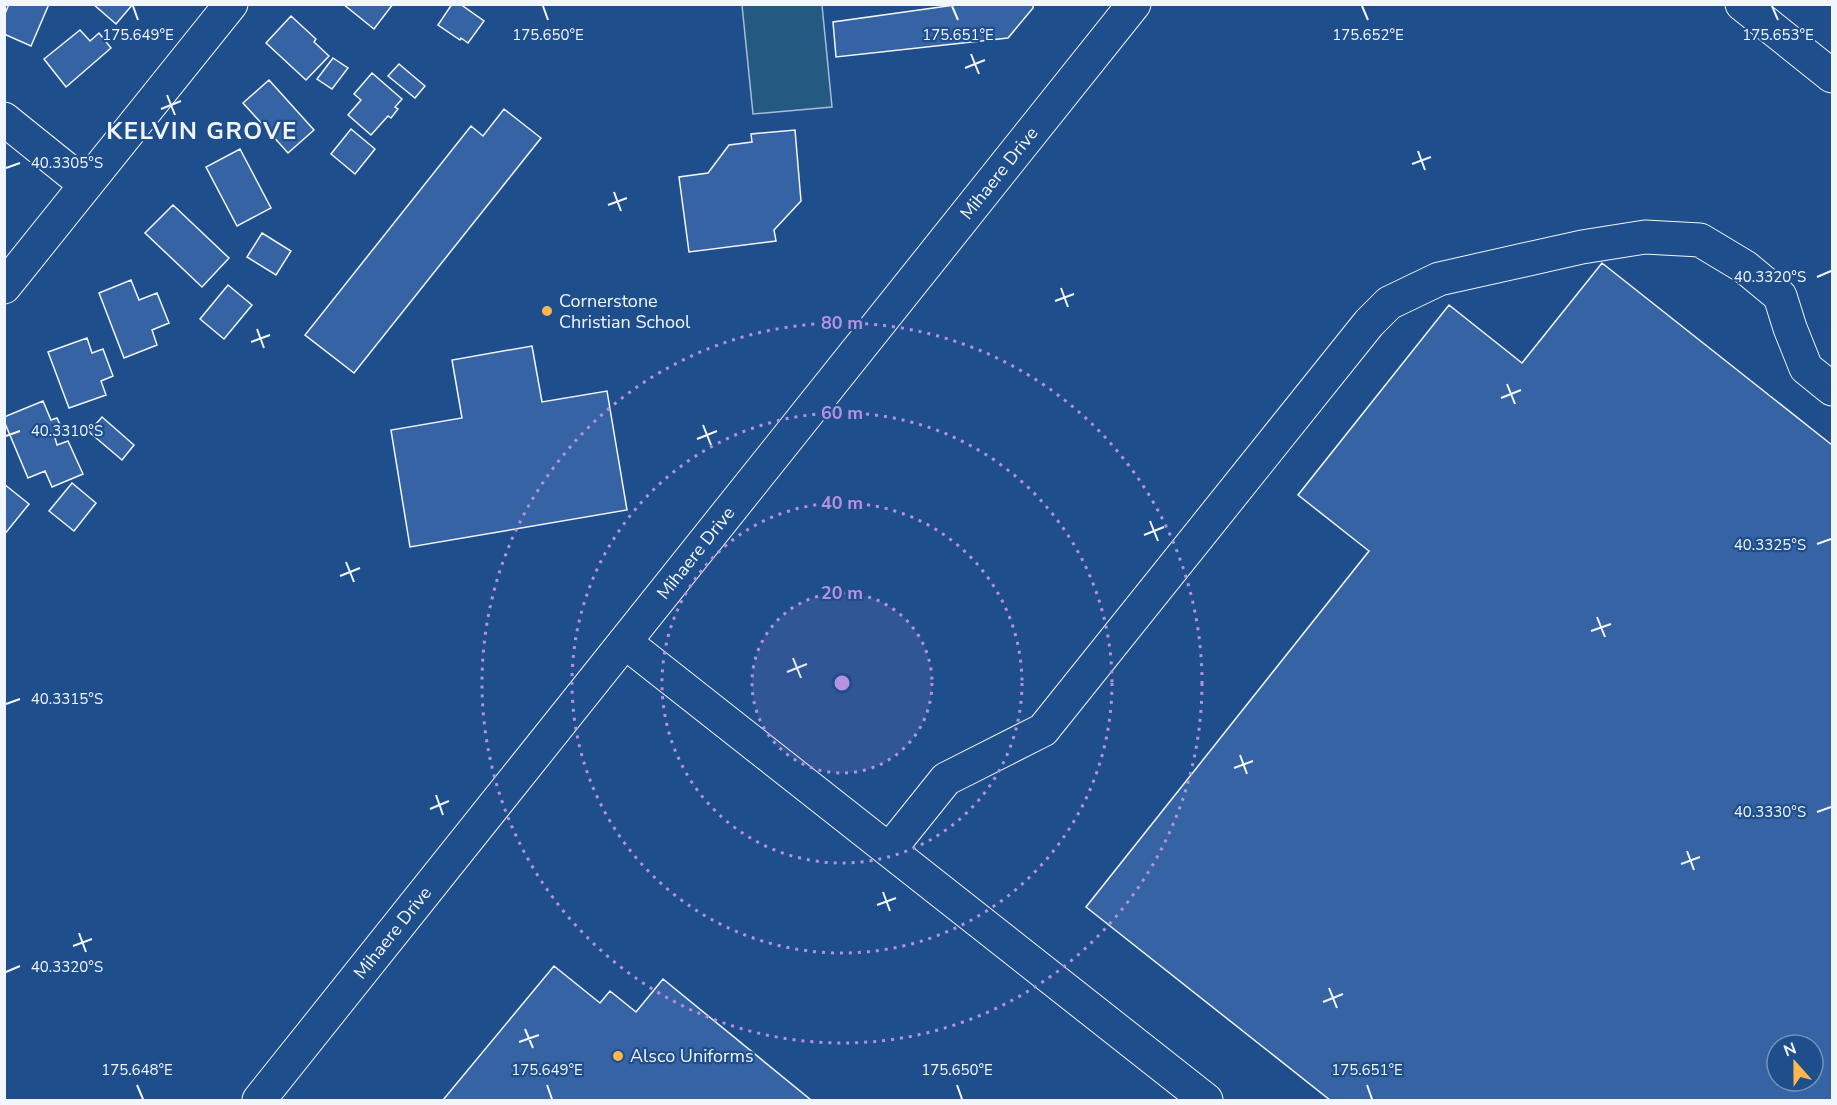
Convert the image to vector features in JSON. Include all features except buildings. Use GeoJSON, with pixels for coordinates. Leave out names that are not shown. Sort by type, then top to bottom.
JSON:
{"type":"FeatureCollection","features":[{"type":"Feature","properties":{"kind":"main road"},"geometry":{"type":"LineString","coordinates":[[4,287],[231,4]]}},
{"type":"Feature","properties":{"kind":"main road","name":"Mihaere Drive"},"geometry":{"type":"LineString","coordinates":[[259,1101],[1134,4]]}},
{"type":"Feature","properties":{"kind":"main road"},"geometry":{"type":"LineString","coordinates":[[1742,4],[1833,76]]}},
{"type":"Feature","properties":{"kind":"main road"},"geometry":{"type":"LineString","coordinates":[[4,119],[86,185]]}},
{"type":"Feature","properties":{"kind":"main road"},"geometry":{"type":"LineString","coordinates":[[889,850],[946,779],[1043,730],[1369,323],[1389,303],[1439,279],[1582,247],[1645,237],[1700,240],[1745,267],[1780,296],[1806,368],[1833,389]]}},
{"type":"Feature","properties":{"kind":"main road"},"geometry":{"type":"LineString","coordinates":[[625,642],[1206,1101]]}},
{"type":"Feature","properties":{"kind":"shaded area"},"geometry":{"type":"Polygon","coordinates":[[[742,5],[822,5],[832,107],[753,114],[742,5]]]}},
{"type":"Feature","properties":{"kind":"place","name":"Cornerstone Christian School"},"geometry":{"type":"Point","coordinates":[547,311]}},
{"type":"Feature","properties":{"kind":"place","name":"Alsco Uniforms"},"geometry":{"type":"Point","coordinates":[618,1056]}},
{"type":"Feature","properties":{"kind":"district","name":"KELVIN GROVE"},"geometry":{"type":"Point","coordinates":[202,131]}}]}
